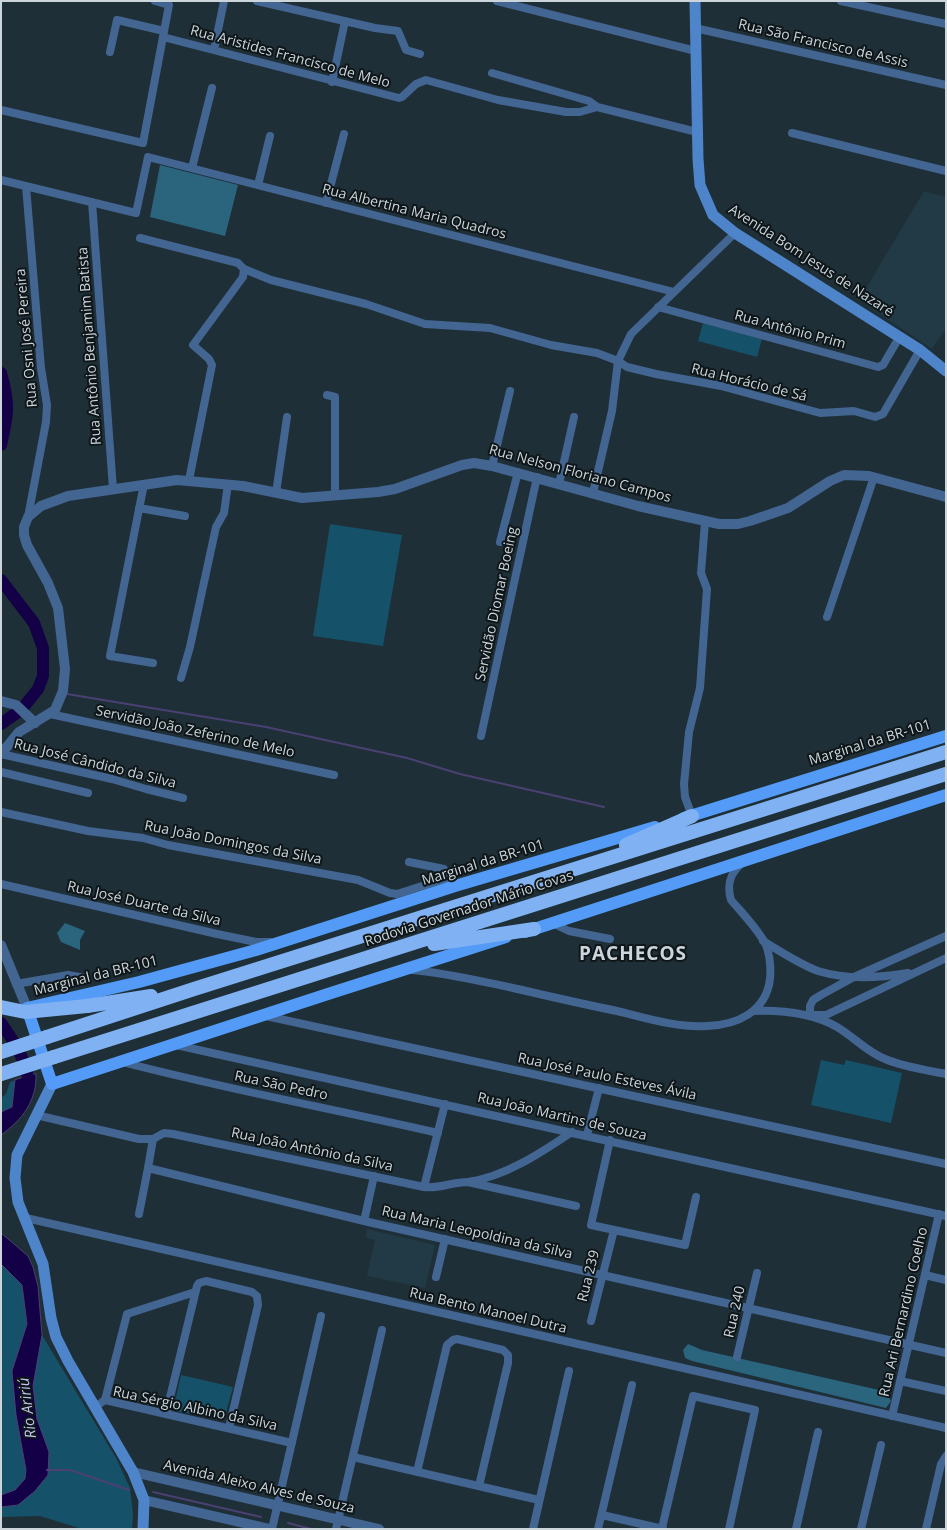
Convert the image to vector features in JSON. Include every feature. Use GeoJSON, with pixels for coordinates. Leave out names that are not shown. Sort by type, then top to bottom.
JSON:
{"type":"FeatureCollection","features":[{"type":"Feature","properties":{"kind":"highway","name":"Rodovia Governador Mário Covas"},"geometry":{"type":"LineString","coordinates":[[1,1052],[194,989],[946,752]]}},
{"type":"Feature","properties":{"kind":"highway","name":"Rodovia Governador Mário Covas"},"geometry":{"type":"LineString","coordinates":[[1,1074],[946,774]]}},
{"type":"Feature","properties":{"kind":"highway"},"geometry":{"type":"LineString","coordinates":[[554,876],[692,816]]}},
{"type":"Feature","properties":{"kind":"highway"},"geometry":{"type":"LineString","coordinates":[[389,951],[534,928]]}},
{"type":"Feature","properties":{"kind":"highway"},"geometry":{"type":"LineString","coordinates":[[1,1006],[25,1012],[87,1006],[194,989]]}},
{"type":"Feature","properties":{"kind":"main road","name":"Avenida Bom Jesus de Nazaré"},"geometry":{"type":"LineString","coordinates":[[695,1],[697,132],[700,185],[714,215],[736,232],[900,336],[946,371]]}},
{"type":"Feature","properties":{"kind":"main road","name":"Marginal da BR-101"},"geometry":{"type":"LineString","coordinates":[[27,1008],[139,982],[282,942],[452,883],[692,816],[946,736]]}},
{"type":"Feature","properties":{"kind":"main road"},"geometry":{"type":"LineString","coordinates":[[143,1529],[144,1500],[133,1472],[68,1362],[56,1338],[43,1264],[18,1202],[15,1168],[17,1155],[52,1084],[946,795]]}},
{"type":"Feature","properties":{"kind":"main road"},"geometry":{"type":"LineString","coordinates":[[27,1008],[52,1084]]}},
{"type":"Feature","properties":{"kind":"street"},"geometry":{"type":"LineString","coordinates":[[1,110],[143,143],[169,4],[155,1]]}},
{"type":"Feature","properties":{"kind":"street"},"geometry":{"type":"LineString","coordinates":[[214,50],[224,1]]}},
{"type":"Feature","properties":{"kind":"street"},"geometry":{"type":"LineString","coordinates":[[257,1],[398,31],[406,50],[420,54]]}},
{"type":"Feature","properties":{"kind":"street"},"geometry":{"type":"LineString","coordinates":[[496,1],[696,51]]}},
{"type":"Feature","properties":{"kind":"street"},"geometry":{"type":"LineString","coordinates":[[841,1],[946,24]]}},
{"type":"Feature","properties":{"kind":"street","name":"Rua Aristides Francisco de Melo"},"geometry":{"type":"LineString","coordinates":[[110,52],[117,20],[214,50],[398,98],[402,98],[416,84],[426,80],[498,100],[566,112],[580,112],[597,107],[697,132]]}},
{"type":"Feature","properties":{"kind":"street"},"geometry":{"type":"LineString","coordinates":[[332,82],[344,21]]}},
{"type":"Feature","properties":{"kind":"street","name":"Rua São Francisco de Assis"},"geometry":{"type":"LineString","coordinates":[[695,28],[946,85]]}},
{"type":"Feature","properties":{"kind":"street"},"geometry":{"type":"LineString","coordinates":[[492,73],[589,101],[597,107]]}},
{"type":"Feature","properties":{"kind":"street"},"geometry":{"type":"LineString","coordinates":[[192,168],[212,88]]}},
{"type":"Feature","properties":{"kind":"street"},"geometry":{"type":"LineString","coordinates":[[792,133],[946,171]]}},
{"type":"Feature","properties":{"kind":"street"},"geometry":{"type":"LineString","coordinates":[[326,203],[344,134]]}},
{"type":"Feature","properties":{"kind":"street"},"geometry":{"type":"LineString","coordinates":[[258,185],[270,136]]}},
{"type":"Feature","properties":{"kind":"street","name":"Rua Albertina Maria Quadros"},"geometry":{"type":"LineString","coordinates":[[92,202],[136,213],[148,157],[674,292]]}},
{"type":"Feature","properties":{"kind":"street"},"geometry":{"type":"LineString","coordinates":[[1,180],[92,202]]}},
{"type":"Feature","properties":{"kind":"street","name":"Rua Osni José Pereira"},"geometry":{"type":"LineString","coordinates":[[26,186],[41,368],[47,405],[46,422],[28,517]]}},
{"type":"Feature","properties":{"kind":"street","name":"Rua Antônio Benjamim Batista"},"geometry":{"type":"LineString","coordinates":[[92,202],[114,489]]}},
{"type":"Feature","properties":{"kind":"street"},"geometry":{"type":"LineString","coordinates":[[593,494],[612,411],[618,361],[631,334],[736,232]]}},
{"type":"Feature","properties":{"kind":"street","name":"Rua Horácio de Sá"},"geometry":{"type":"LineString","coordinates":[[140,238],[238,263],[244,269],[271,280],[366,304],[425,324],[490,328],[551,345],[597,353],[618,361],[627,367],[734,389],[820,414],[854,411],[875,417],[883,414],[920,350]]}},
{"type":"Feature","properties":{"kind":"street"},"geometry":{"type":"LineString","coordinates":[[189,480],[212,366],[209,359],[193,346],[243,277],[244,269]]}},
{"type":"Feature","properties":{"kind":"street","name":"Rua Antônio Prim"},"geometry":{"type":"LineString","coordinates":[[658,307],[878,367],[884,365],[900,336]]}},
{"type":"Feature","properties":{"kind":"street"},"geometry":{"type":"LineString","coordinates":[[492,466],[510,391]]}},
{"type":"Feature","properties":{"kind":"street"},"geometry":{"type":"LineString","coordinates":[[328,396],[335,397],[335,496]]}},
{"type":"Feature","properties":{"kind":"street"},"geometry":{"type":"LineString","coordinates":[[276,493],[287,417]]}},
{"type":"Feature","properties":{"kind":"street"},"geometry":{"type":"LineString","coordinates":[[559,484],[574,418]]}},
{"type":"Feature","properties":{"kind":"street","name":"Rua Nelson Floriano Campos"},"geometry":{"type":"LineString","coordinates":[[28,517],[41,506],[58,499],[168,481],[189,480],[228,484],[302,498],[388,490],[468,464],[480,464],[518,472],[593,494],[705,522],[729,525],[763,518],[795,505],[837,477],[852,475],[874,477],[946,497]]}},
{"type":"Feature","properties":{"kind":"street"},"geometry":{"type":"LineString","coordinates":[[500,542],[518,472]]}},
{"type":"Feature","properties":{"kind":"street","name":"Servidão Diomar Boeing"},"geometry":{"type":"LineString","coordinates":[[481,736],[537,477]]}},
{"type":"Feature","properties":{"kind":"street"},"geometry":{"type":"LineString","coordinates":[[827,617],[874,477]]}},
{"type":"Feature","properties":{"kind":"street"},"geometry":{"type":"LineString","coordinates":[[144,484],[110,656],[153,663]]}},
{"type":"Feature","properties":{"kind":"street"},"geometry":{"type":"LineString","coordinates":[[181,678],[190,647],[216,527],[224,513],[228,484]]}},
{"type":"Feature","properties":{"kind":"street"},"geometry":{"type":"LineString","coordinates":[[139,508],[185,516]]}},
{"type":"Feature","properties":{"kind":"street"},"geometry":{"type":"LineString","coordinates":[[1,754],[19,732],[32,720],[50,714],[55,710],[61,700],[65,682],[62,631],[54,596],[25,540],[24,526],[28,517]]}},
{"type":"Feature","properties":{"kind":"street"},"geometry":{"type":"LineString","coordinates":[[692,816],[687,805],[684,784],[689,732],[700,688],[707,589],[701,573],[705,522]]}},
{"type":"Feature","properties":{"kind":"street"},"geometry":{"type":"LineString","coordinates":[[1,701],[16,705],[32,720]]}},
{"type":"Feature","properties":{"kind":"street","name":"Servidão João Zeferino de Melo"},"geometry":{"type":"LineString","coordinates":[[50,714],[334,775]]}},
{"type":"Feature","properties":{"kind":"street","name":"Rua José Cândido da Silva"},"geometry":{"type":"LineString","coordinates":[[1,754],[112,779],[151,791],[183,798]]}},
{"type":"Feature","properties":{"kind":"street"},"geometry":{"type":"LineString","coordinates":[[1,772],[88,793]]}},
{"type":"Feature","properties":{"kind":"street","name":"Rua João Domingos da Silva"},"geometry":{"type":"LineString","coordinates":[[1,812],[88,831],[143,838],[168,845],[358,880],[396,894],[444,879],[452,883]]}},
{"type":"Feature","properties":{"kind":"street"},"geometry":{"type":"LineString","coordinates":[[746,859],[730,876],[729,892],[731,900],[763,941],[770,962],[770,978],[766,1003],[771,1011]]}},
{"type":"Feature","properties":{"kind":"street"},"geometry":{"type":"LineString","coordinates":[[409,862],[444,870],[452,883]]}},
{"type":"Feature","properties":{"kind":"street","name":"Rua José Duarte da Silva"},"geometry":{"type":"LineString","coordinates":[[1,884],[217,934],[256,942],[282,942]]}},
{"type":"Feature","properties":{"kind":"street"},"geometry":{"type":"LineString","coordinates":[[552,923],[569,930],[610,939]]}},
{"type":"Feature","properties":{"kind":"street"},"geometry":{"type":"LineString","coordinates":[[810,1015],[810,1006],[813,1000],[854,977],[946,936]]}},
{"type":"Feature","properties":{"kind":"street"},"geometry":{"type":"LineString","coordinates":[[763,941],[818,970],[854,977],[919,971],[946,964]]}},
{"type":"Feature","properties":{"kind":"street"},"geometry":{"type":"LineString","coordinates":[[1,945],[27,1008]]}},
{"type":"Feature","properties":{"kind":"street"},"geometry":{"type":"LineString","coordinates":[[770,962],[772,957],[780,951]]}},
{"type":"Feature","properties":{"kind":"street"},"geometry":{"type":"LineString","coordinates":[[754,1011],[826,1015],[946,958]]}},
{"type":"Feature","properties":{"kind":"street"},"geometry":{"type":"LineString","coordinates":[[403,970],[449,974],[687,1026],[706,1027],[731,1023],[754,1011],[766,994]]}},
{"type":"Feature","properties":{"kind":"street"},"geometry":{"type":"LineString","coordinates":[[16,984],[68,975],[85,978]]}},
{"type":"Feature","properties":{"kind":"street"},"geometry":{"type":"LineString","coordinates":[[869,977],[872,983],[872,993]]}},
{"type":"Feature","properties":{"kind":"street","name":"Rua José Paulo Esteves Ávila"},"geometry":{"type":"LineString","coordinates":[[262,1015],[946,1164]]}},
{"type":"Feature","properties":{"kind":"street"},"geometry":{"type":"LineString","coordinates":[[810,1015],[836,1027],[886,1060],[946,1074]]}},
{"type":"Feature","properties":{"kind":"street","name":"Rua João Martins de Souza"},"geometry":{"type":"LineString","coordinates":[[172,1045],[610,1140],[943,1215]]}},
{"type":"Feature","properties":{"kind":"street","name":"Rua São Pedro"},"geometry":{"type":"LineString","coordinates":[[120,1062],[196,1081],[297,1101],[438,1133]]}},
{"type":"Feature","properties":{"kind":"street"},"geometry":{"type":"LineString","coordinates":[[587,1136],[600,1088]]}},
{"type":"Feature","properties":{"kind":"street"},"geometry":{"type":"LineString","coordinates":[[424,1187],[445,1104]]}},
{"type":"Feature","properties":{"kind":"street"},"geometry":{"type":"LineString","coordinates":[[36,1115],[139,1139],[153,1139],[139,1214]]}},
{"type":"Feature","properties":{"kind":"street"},"geometry":{"type":"LineString","coordinates":[[468,1182],[487,1178],[528,1160],[572,1132]]}},
{"type":"Feature","properties":{"kind":"street","name":"Rua João Antônio da Silva"},"geometry":{"type":"LineString","coordinates":[[153,1139],[164,1133],[173,1134],[424,1187],[438,1187],[455,1182],[468,1182]]}},
{"type":"Feature","properties":{"kind":"street"},"geometry":{"type":"LineString","coordinates":[[610,1140],[591,1225],[613,1234],[685,1245],[696,1197]]}},
{"type":"Feature","properties":{"kind":"street","name":"Rua Maria Leopoldina da Silva"},"geometry":{"type":"LineString","coordinates":[[148,1168],[364,1221],[946,1352]]}},
{"type":"Feature","properties":{"kind":"street"},"geometry":{"type":"LineString","coordinates":[[364,1221],[374,1176]]}},
{"type":"Feature","properties":{"kind":"street"},"geometry":{"type":"LineString","coordinates":[[468,1182],[576,1206]]}},
{"type":"Feature","properties":{"kind":"street","name":"Rua Ari Bernardino Coelho"},"geometry":{"type":"LineString","coordinates":[[892,1416],[925,1275],[943,1215]]}},
{"type":"Feature","properties":{"kind":"street","name":"Rua Bento Manoel Dutra"},"geometry":{"type":"LineString","coordinates":[[26,1218],[946,1428]]}},
{"type":"Feature","properties":{"kind":"street","name":"Rua 239"},"geometry":{"type":"LineString","coordinates":[[591,1321],[613,1234]]}},
{"type":"Feature","properties":{"kind":"street"},"geometry":{"type":"LineString","coordinates":[[436,1277],[445,1239]]}},
{"type":"Feature","properties":{"kind":"street","name":"Rua 240"},"geometry":{"type":"LineString","coordinates":[[737,1356],[757,1273]]}},
{"type":"Feature","properties":{"kind":"street"},"geometry":{"type":"LineString","coordinates":[[925,1275],[946,1280]]}},
{"type":"Feature","properties":{"kind":"street"},"geometry":{"type":"LineString","coordinates":[[166,1414],[196,1292],[199,1283],[206,1281],[252,1292],[257,1296],[258,1305],[229,1428]]}},
{"type":"Feature","properties":{"kind":"street"},"geometry":{"type":"LineString","coordinates":[[105,1400],[127,1314],[196,1292]]}},
{"type":"Feature","properties":{"kind":"street"},"geometry":{"type":"LineString","coordinates":[[144,1500],[271,1529],[322,1316]]}},
{"type":"Feature","properties":{"kind":"street"},"geometry":{"type":"LineString","coordinates":[[337,1524],[382,1330]]}},
{"type":"Feature","properties":{"kind":"street"},"geometry":{"type":"LineString","coordinates":[[417,1472],[446,1348],[449,1342],[457,1339],[503,1350],[508,1355],[508,1363],[479,1486]]}},
{"type":"Feature","properties":{"kind":"street"},"geometry":{"type":"LineString","coordinates":[[533,1529],[569,1371]]}},
{"type":"Feature","properties":{"kind":"street"},"geometry":{"type":"LineString","coordinates":[[900,1381],[946,1391]]}},
{"type":"Feature","properties":{"kind":"street"},"geometry":{"type":"LineString","coordinates":[[598,1529],[632,1384]]}},
{"type":"Feature","properties":{"kind":"street"},"geometry":{"type":"LineString","coordinates":[[602,1515],[663,1529],[693,1396],[755,1410],[729,1529]]}},
{"type":"Feature","properties":{"kind":"street","name":"Rua Sérgio Albino da Silva"},"geometry":{"type":"LineString","coordinates":[[94,1407],[105,1400],[292,1443]]}},
{"type":"Feature","properties":{"kind":"street"},"geometry":{"type":"LineString","coordinates":[[796,1529],[818,1432]]}},
{"type":"Feature","properties":{"kind":"street"},"geometry":{"type":"LineString","coordinates":[[861,1529],[881,1445]]}},
{"type":"Feature","properties":{"kind":"street"},"geometry":{"type":"LineString","coordinates":[[926,1529],[941,1464],[946,1456]]}},
{"type":"Feature","properties":{"kind":"street"},"geometry":{"type":"LineString","coordinates":[[353,1457],[540,1500]]}},
{"type":"Feature","properties":{"kind":"street","name":"Avenida Aleixo Alves de Souza"},"geometry":{"type":"LineString","coordinates":[[133,1472],[277,1505],[337,1524],[379,1529]]}},
{"type":"Feature","properties":{"kind":"shaded area"},"geometry":{"type":"Polygon","coordinates":[[[160,165],[238,185],[225,236],[150,217],[160,165]]]}},
{"type":"Feature","properties":{"kind":"shaded area"},"geometry":{"type":"Polygon","coordinates":[[[924,191],[946,197],[946,328],[932,349],[859,300],[924,191]]]}},
{"type":"Feature","properties":{"kind":"shaded area"},"geometry":{"type":"Polygon","coordinates":[[[703,323],[762,339],[757,357],[698,341],[703,323]]]}},
{"type":"Feature","properties":{"kind":"shaded area"},"geometry":{"type":"Polygon","coordinates":[[[330,524],[402,535],[383,646],[313,636],[330,524]]]}},
{"type":"Feature","properties":{"kind":"shaded area"},"geometry":{"type":"Polygon","coordinates":[[[65,923],[85,931],[80,940],[80,950],[61,942],[57,933],[65,923]]]}},
{"type":"Feature","properties":{"kind":"shaded area"},"geometry":{"type":"Polygon","coordinates":[[[821,1060],[844,1065],[846,1060],[902,1073],[891,1123],[811,1105],[821,1060]]]}},
{"type":"Feature","properties":{"kind":"shaded area"},"geometry":{"type":"Polygon","coordinates":[[[15,1080],[12,1107],[1,1112],[1,1098],[6,1094],[10,1082],[15,1080]]]}},
{"type":"Feature","properties":{"kind":"shaded area"},"geometry":{"type":"Polygon","coordinates":[[[367,1229],[435,1245],[425,1288],[367,1276],[375,1240],[366,1238],[367,1229]]]}},
{"type":"Feature","properties":{"kind":"shaded area"},"geometry":{"type":"Polygon","coordinates":[[[1,1264],[22,1285],[27,1324],[12,1371],[16,1415],[26,1470],[25,1479],[15,1490],[1,1495],[1,1264]]]}},
{"type":"Feature","properties":{"kind":"shaded area"},"geometry":{"type":"Polygon","coordinates":[[[42,1335],[116,1458],[130,1488],[133,1514],[132,1529],[82,1529],[40,1516],[1,1517],[1,1507],[18,1505],[49,1452],[37,1419],[33,1386],[42,1335]]]}},
{"type":"Feature","properties":{"kind":"shaded area"},"geometry":{"type":"Polygon","coordinates":[[[688,1344],[702,1350],[879,1390],[887,1393],[891,1401],[886,1408],[692,1361],[685,1358],[683,1350],[688,1344]]]}},
{"type":"Feature","properties":{"kind":"shaded area"},"geometry":{"type":"Polygon","coordinates":[[[181,1375],[233,1387],[224,1420],[176,1411],[174,1406],[181,1375]]]}},
{"type":"Feature","properties":{"kind":"water"},"geometry":{"type":"Polygon","coordinates":[[[36,1074],[34,1093],[27,1109],[1,1135],[1,1112],[12,1107],[15,1080],[36,1074]]]}},
{"type":"Feature","properties":{"kind":"water"},"geometry":{"type":"Polygon","coordinates":[[[1,1233],[28,1256],[38,1286],[42,1335],[33,1386],[37,1419],[49,1452],[48,1475],[35,1491],[18,1505],[1,1507],[1,1495],[15,1490],[25,1479],[26,1470],[16,1415],[12,1371],[27,1324],[22,1285],[1,1264],[1,1233]]]}},
{"type":"Feature","properties":{"kind":"waterway","name":"Rio Aririú"},"geometry":{"type":"LineString","coordinates":[[1,373],[7,401],[1,445]]}},
{"type":"Feature","properties":{"kind":"waterway","name":"Rio Aririú"},"geometry":{"type":"LineString","coordinates":[[1,580],[34,623],[43,648],[43,676],[38,689],[22,709],[1,724]]}},
{"type":"Feature","properties":{"kind":"waterway"},"geometry":{"type":"LineString","coordinates":[[67,694],[266,727],[407,758],[460,774],[604,807]]}},
{"type":"Feature","properties":{"kind":"waterway","name":"Rio Aririú"},"geometry":{"type":"LineString","coordinates":[[1,1023],[25,1064],[28,1082],[27,1091]]}},
{"type":"Feature","properties":{"kind":"waterway"},"geometry":{"type":"LineString","coordinates":[[47,1470],[70,1470],[129,1490]]}},
{"type":"Feature","properties":{"kind":"waterway"},"geometry":{"type":"LineString","coordinates":[[153,1492],[261,1517]]}},
{"type":"Feature","properties":{"kind":"waterway"},"geometry":{"type":"LineString","coordinates":[[288,1523],[311,1529]]}},
{"type":"Feature","properties":{"kind":"district","name":"PACHECOS"},"geometry":{"type":"Point","coordinates":[633,955]}}]}
